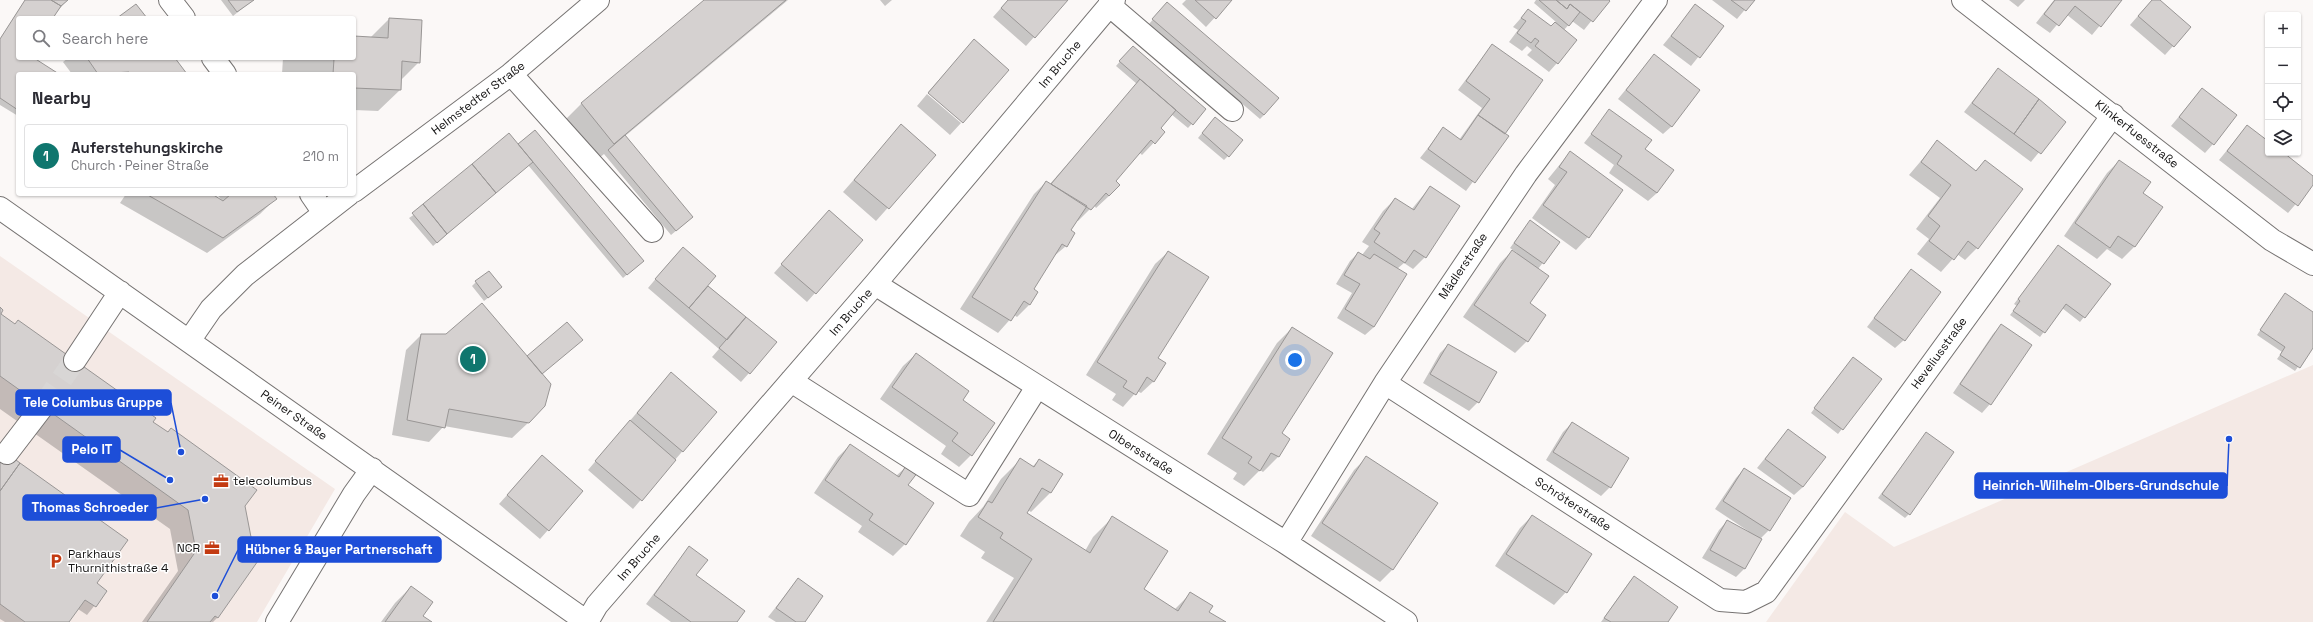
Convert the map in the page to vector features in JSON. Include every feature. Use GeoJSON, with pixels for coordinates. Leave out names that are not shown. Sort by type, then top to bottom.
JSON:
{"type":"FeatureCollection","features":[{"type":"Feature","properties":{"kind":"street"},"geometry":{"type":"LineString","coordinates":[[170,0],[182,16]]}},
{"type":"Feature","properties":{"kind":"street","name":"Helmstedter Straße"},"geometry":{"type":"LineString","coordinates":[[356,190],[511,74],[598,0]]}},
{"type":"Feature","properties":{"kind":"street","name":"Mädlerstraße"},"geometry":{"type":"LineString","coordinates":[[1286,543],[1385,383],[1526,174],[1656,0]]}},
{"type":"Feature","properties":{"kind":"street","name":"Klinkerfuesstraße"},"geometry":{"type":"LineString","coordinates":[[1963,0],[2272,240],[2313,264]]}},
{"type":"Feature","properties":{"kind":"street"},"geometry":{"type":"LineString","coordinates":[[1112,2],[1232,110]]}},
{"type":"Feature","properties":{"kind":"street","name":"Im Bruche"},"geometry":{"type":"LineString","coordinates":[[587,622],[597,605],[875,284],[1112,2]]}},
{"type":"Feature","properties":{"kind":"street"},"geometry":{"type":"LineString","coordinates":[[214,60],[224,72]]}},
{"type":"Feature","properties":{"kind":"street"},"geometry":{"type":"LineString","coordinates":[[511,74],[652,231]]}},
{"type":"Feature","properties":{"kind":"street","name":"Heveliusstraße"},"geometry":{"type":"LineString","coordinates":[[1766,592],[2112,115]]}},
{"type":"Feature","properties":{"kind":"street"},"geometry":{"type":"LineString","coordinates":[[312,196],[324,212]]}},
{"type":"Feature","properties":{"kind":"street"},"geometry":{"type":"LineString","coordinates":[[189,341],[211,309],[245,275],[324,212],[347,196]]}},
{"type":"Feature","properties":{"kind":"street","name":"Peiner Straße"},"geometry":{"type":"LineString","coordinates":[[0,208],[587,622]]}},
{"type":"Feature","properties":{"kind":"street","name":"Olbersstraße"},"geometry":{"type":"LineString","coordinates":[[875,284],[1286,543],[1406,622]]}},
{"type":"Feature","properties":{"kind":"street"},"geometry":{"type":"LineString","coordinates":[[75,360],[120,292]]}},
{"type":"Feature","properties":{"kind":"street"},"geometry":{"type":"LineString","coordinates":[[791,381],[969,495],[1037,387]]}},
{"type":"Feature","properties":{"kind":"street","name":"Schröterstraße"},"geometry":{"type":"LineString","coordinates":[[1385,383],[1720,600],[1746,602],[1766,592]]}},
{"type":"Feature","properties":{"kind":"street"},"geometry":{"type":"LineString","coordinates":[[7,453],[43,406]]}},
{"type":"Feature","properties":{"kind":"street"},"geometry":{"type":"LineString","coordinates":[[277,622],[354,494],[372,469]]}},
{"type":"Feature","properties":{"kind":"shaded area"},"geometry":{"type":"Polygon","coordinates":[[[0,256],[335,489],[257,622],[0,622],[0,256]]]}},
{"type":"Feature","properties":{"kind":"shaded area"},"geometry":{"type":"Polygon","coordinates":[[[2313,365],[2313,622],[1766,622],[1845,512],[1894,547],[2313,365]]]}},
{"type":"Feature","properties":{"kind":"building"},"geometry":{"type":"Polygon","coordinates":[[[25,0],[51,0],[61,6],[54,16],[16,16],[16,60],[37,60],[56,72],[16,72],[16,109],[0,98],[0,39],[25,0]]]}},
{"type":"Feature","properties":{"kind":"building"},"geometry":{"type":"Polygon","coordinates":[[[51,0],[68,0],[61,6],[51,0]]]}},
{"type":"Feature","properties":{"kind":"building"},"geometry":{"type":"Polygon","coordinates":[[[228,0],[254,0],[237,12],[228,0]]]}},
{"type":"Feature","properties":{"kind":"building"},"geometry":{"type":"Polygon","coordinates":[[[704,0],[786,0],[614,144],[581,103],[704,0]]]}},
{"type":"Feature","properties":{"kind":"building"},"geometry":{"type":"Polygon","coordinates":[[[1008,0],[1068,0],[1035,38],[1001,8],[1008,0]]]}},
{"type":"Feature","properties":{"kind":"building"},"geometry":{"type":"Polygon","coordinates":[[[1195,0],[1232,0],[1216,19],[1195,0]]]}},
{"type":"Feature","properties":{"kind":"building"},"geometry":{"type":"Polygon","coordinates":[[[1539,0],[1556,0],[1567,9],[1570,4],[1580,12],[1569,26],[1539,0]]]}},
{"type":"Feature","properties":{"kind":"building"},"geometry":{"type":"Polygon","coordinates":[[[1556,0],[1610,1],[1593,22],[1570,4],[1567,9],[1556,0]]]}},
{"type":"Feature","properties":{"kind":"building"},"geometry":{"type":"Polygon","coordinates":[[[1731,0],[1755,0],[1746,11],[1731,0]]]}},
{"type":"Feature","properties":{"kind":"building"},"geometry":{"type":"Polygon","coordinates":[[[2055,0],[2122,0],[2101,27],[2075,6],[2059,26],[2044,14],[2055,0]]]}},
{"type":"Feature","properties":{"kind":"building"},"geometry":{"type":"Polygon","coordinates":[[[2152,0],[2160,0],[2191,27],[2174,47],[2138,16],[2152,0]]]}},
{"type":"Feature","properties":{"kind":"building"},"geometry":{"type":"Polygon","coordinates":[[[1167,2],[1279,98],[1264,115],[1152,19],[1167,2]]]}},
{"type":"Feature","properties":{"kind":"building"},"geometry":{"type":"Polygon","coordinates":[[[136,4],[145,16],[120,16],[136,4]]]}},
{"type":"Feature","properties":{"kind":"building"},"geometry":{"type":"Polygon","coordinates":[[[1695,4],[1724,26],[1700,58],[1671,36],[1695,4]]]}},
{"type":"Feature","properties":{"kind":"building"},"geometry":{"type":"Polygon","coordinates":[[[1528,9],[1551,26],[1555,22],[1577,40],[1558,64],[1535,46],[1539,41],[1535,38],[1531,43],[1517,33],[1526,21],[1521,18],[1528,9]]]}},
{"type":"Feature","properties":{"kind":"building"},"geometry":{"type":"Polygon","coordinates":[[[389,18],[422,20],[420,63],[402,61],[401,90],[356,88],[356,72],[333,72],[334,60],[356,60],[356,36],[388,38],[389,18]]]}},
{"type":"Feature","properties":{"kind":"building"},"geometry":{"type":"Polygon","coordinates":[[[974,39],[1009,70],[963,123],[928,93],[974,39]]]}},
{"type":"Feature","properties":{"kind":"building"},"geometry":{"type":"Polygon","coordinates":[[[1492,44],[1543,80],[1505,134],[1478,115],[1490,99],[1466,81],[1492,44]]]}},
{"type":"Feature","properties":{"kind":"building"},"geometry":{"type":"Polygon","coordinates":[[[1133,46],[1206,109],[1193,125],[1119,61],[1133,46]]]}},
{"type":"Feature","properties":{"kind":"building"},"geometry":{"type":"Polygon","coordinates":[[[1654,54],[1700,90],[1672,127],[1626,90],[1654,54]]]}},
{"type":"Feature","properties":{"kind":"building"},"geometry":{"type":"Polygon","coordinates":[[[88,60],[176,60],[186,72],[129,72],[97,72],[88,60]]]}},
{"type":"Feature","properties":{"kind":"building"},"geometry":{"type":"Polygon","coordinates":[[[1998,68],[2039,99],[2014,134],[1972,103],[1998,68]]]}},
{"type":"Feature","properties":{"kind":"building"},"geometry":{"type":"Polygon","coordinates":[[[1140,79],[1176,110],[1161,128],[1165,132],[1155,144],[1151,140],[1116,181],[1120,185],[1109,196],[1106,193],[1091,210],[1051,184],[1140,79]]]}},
{"type":"Feature","properties":{"kind":"building"},"geometry":{"type":"Polygon","coordinates":[[[2202,88],[2237,115],[2214,145],[2179,117],[2202,88]]]}},
{"type":"Feature","properties":{"kind":"building"},"geometry":{"type":"Polygon","coordinates":[[[2039,99],[2066,122],[2041,154],[2014,134],[2039,99]]]}},
{"type":"Feature","properties":{"kind":"building"},"geometry":{"type":"Polygon","coordinates":[[[1609,109],[1652,140],[1645,149],[1674,170],[1657,193],[1617,164],[1622,156],[1591,134],[1609,109]]]}},
{"type":"Feature","properties":{"kind":"building"},"geometry":{"type":"Polygon","coordinates":[[[1478,115],[1509,136],[1475,183],[1428,149],[1443,127],[1461,140],[1478,115]]]}},
{"type":"Feature","properties":{"kind":"building"},"geometry":{"type":"Polygon","coordinates":[[[1215,117],[1243,140],[1229,157],[1202,133],[1215,117]]]}},
{"type":"Feature","properties":{"kind":"building"},"geometry":{"type":"Polygon","coordinates":[[[901,124],[936,155],[889,209],[854,180],[901,124]]]}},
{"type":"Feature","properties":{"kind":"building"},"geometry":{"type":"Polygon","coordinates":[[[2247,125],[2265,139],[2265,156],[2288,156],[2313,176],[2313,185],[2298,206],[2227,151],[2247,125]]]}},
{"type":"Feature","properties":{"kind":"building"},"geometry":{"type":"Polygon","coordinates":[[[535,130],[644,261],[627,275],[518,144],[535,130]]]}},
{"type":"Feature","properties":{"kind":"building"},"geometry":{"type":"Polygon","coordinates":[[[509,133],[533,162],[496,193],[472,164],[509,133]]]}},
{"type":"Feature","properties":{"kind":"building"},"geometry":{"type":"Polygon","coordinates":[[[625,135],[693,217],[676,231],[608,150],[625,135]]]}},
{"type":"Feature","properties":{"kind":"building"},"geometry":{"type":"Polygon","coordinates":[[[1937,140],[1976,171],[1985,160],[2023,189],[1978,249],[1968,241],[1954,260],[1929,241],[1940,226],[1928,216],[1951,185],[1921,162],[1937,140]]]}},
{"type":"Feature","properties":{"kind":"building"},"geometry":{"type":"Polygon","coordinates":[[[1570,151],[1623,190],[1589,238],[1543,205],[1567,172],[1559,167],[1570,151]]]}},
{"type":"Feature","properties":{"kind":"building"},"geometry":{"type":"Polygon","coordinates":[[[2119,160],[2151,182],[2143,193],[2163,207],[2135,247],[2118,236],[2110,248],[2075,223],[2119,160]]]}},
{"type":"Feature","properties":{"kind":"building"},"geometry":{"type":"Polygon","coordinates":[[[472,164],[496,193],[447,234],[423,204],[472,164]]]}},
{"type":"Feature","properties":{"kind":"building"},"geometry":{"type":"Polygon","coordinates":[[[1046,181],[1087,206],[1071,230],[1075,233],[1067,247],[1062,244],[1034,289],[1038,292],[1030,305],[1024,301],[1011,321],[972,297],[1046,181]]]}},
{"type":"Feature","properties":{"kind":"building"},"geometry":{"type":"Polygon","coordinates":[[[1430,186],[1460,206],[1426,258],[1414,250],[1405,263],[1374,242],[1380,233],[1374,229],[1395,198],[1414,210],[1430,186]]]}},
{"type":"Feature","properties":{"kind":"building"},"geometry":{"type":"Polygon","coordinates":[[[150,196],[215,196],[223,201],[229,196],[275,196],[277,199],[223,238],[150,196]]]}},
{"type":"Feature","properties":{"kind":"building"},"geometry":{"type":"Polygon","coordinates":[[[423,204],[447,234],[437,243],[412,213],[423,204]]]}},
{"type":"Feature","properties":{"kind":"building"},"geometry":{"type":"Polygon","coordinates":[[[829,210],[863,240],[816,294],[781,264],[829,210]]]}},
{"type":"Feature","properties":{"kind":"building"},"geometry":{"type":"Polygon","coordinates":[[[1530,220],[1560,242],[1544,264],[1514,243],[1530,220]]]}},
{"type":"Feature","properties":{"kind":"building"},"geometry":{"type":"Polygon","coordinates":[[[2058,245],[2111,284],[2085,318],[2066,304],[2045,333],[2013,311],[2020,301],[2018,299],[2058,245]]]}},
{"type":"Feature","properties":{"kind":"building"},"geometry":{"type":"Polygon","coordinates":[[[683,247],[716,276],[689,308],[655,279],[683,247]]]}},
{"type":"Feature","properties":{"kind":"building"},"geometry":{"type":"Polygon","coordinates":[[[1512,250],[1549,276],[1530,303],[1546,315],[1528,342],[1474,305],[1512,250]]]}},
{"type":"Feature","properties":{"kind":"building"},"geometry":{"type":"Polygon","coordinates":[[[1168,251],[1209,277],[1158,358],[1166,363],[1154,382],[1147,377],[1136,395],[1123,387],[1127,381],[1097,362],[1168,251]]]}},
{"type":"Feature","properties":{"kind":"building"},"geometry":{"type":"Polygon","coordinates":[[[1358,252],[1370,259],[1374,254],[1407,274],[1374,327],[1345,309],[1360,284],[1344,275],[1358,252]]]}},
{"type":"Feature","properties":{"kind":"building"},"geometry":{"type":"Polygon","coordinates":[[[1911,269],[1941,292],[1905,341],[1874,318],[1911,269]]]}},
{"type":"Feature","properties":{"kind":"building"},"geometry":{"type":"Polygon","coordinates":[[[489,271],[502,287],[488,298],[475,281],[489,271]]]}},
{"type":"Feature","properties":{"kind":"building"},"geometry":{"type":"Polygon","coordinates":[[[708,286],[746,317],[727,340],[689,308],[708,286]]]}},
{"type":"Feature","properties":{"kind":"building"},"geometry":{"type":"Polygon","coordinates":[[[2285,293],[2313,312],[2313,348],[2300,368],[2280,355],[2285,347],[2260,330],[2285,293]]]}},
{"type":"Feature","properties":{"kind":"building"},"geometry":{"type":"Polygon","coordinates":[[[482,303],[551,384],[545,406],[529,423],[449,409],[445,428],[407,420],[421,334],[446,334],[482,303]]]}},
{"type":"Feature","properties":{"kind":"building"},"geometry":{"type":"Polygon","coordinates":[[[0,307],[3,310],[1,314],[15,324],[18,320],[156,418],[153,422],[168,432],[171,428],[257,490],[245,506],[251,537],[267,548],[218,618],[215,616],[210,622],[147,622],[196,551],[188,510],[0,376],[0,307]]]}},
{"type":"Feature","properties":{"kind":"building"},"geometry":{"type":"Polygon","coordinates":[[[746,317],[777,342],[750,374],[719,348],[746,317]]]}},
{"type":"Feature","properties":{"kind":"building"},"geometry":{"type":"Polygon","coordinates":[[[567,322],[583,340],[542,374],[527,356],[567,322]]]}},
{"type":"Feature","properties":{"kind":"building"},"geometry":{"type":"Polygon","coordinates":[[[2001,324],[2032,345],[1991,405],[1960,384],[2001,324]]]}},
{"type":"Feature","properties":{"kind":"building"},"geometry":{"type":"Polygon","coordinates":[[[1292,327],[1333,353],[1282,433],[1290,439],[1279,457],[1271,453],[1260,471],[1248,463],[1252,457],[1222,438],[1292,327]]]}},
{"type":"Feature","properties":{"kind":"building"},"geometry":{"type":"Polygon","coordinates":[[[1448,344],[1497,372],[1479,403],[1430,374],[1448,344]]]}},
{"type":"Feature","properties":{"kind":"building"},"geometry":{"type":"Polygon","coordinates":[[[916,353],[969,391],[963,400],[995,423],[972,456],[952,441],[958,433],[892,387],[916,353]]]}},
{"type":"Feature","properties":{"kind":"building"},"geometry":{"type":"Polygon","coordinates":[[[1853,357],[1882,379],[1843,430],[1814,408],[1853,357]]]}},
{"type":"Feature","properties":{"kind":"building"},"geometry":{"type":"Polygon","coordinates":[[[671,372],[717,412],[683,452],[637,413],[671,372]]]}},
{"type":"Feature","properties":{"kind":"building"},"geometry":{"type":"Polygon","coordinates":[[[630,420],[676,460],[642,501],[595,461],[630,420]]]}},
{"type":"Feature","properties":{"kind":"building"},"geometry":{"type":"Polygon","coordinates":[[[1572,422],[1629,458],[1611,488],[1553,452],[1572,422]]]}},
{"type":"Feature","properties":{"kind":"building"},"geometry":{"type":"Polygon","coordinates":[[[1788,429],[1826,457],[1803,487],[1765,459],[1788,429]]]}},
{"type":"Feature","properties":{"kind":"building"},"geometry":{"type":"Polygon","coordinates":[[[1926,432],[1954,452],[1910,515],[1882,494],[1926,432]]]}},
{"type":"Feature","properties":{"kind":"building"},"geometry":{"type":"Polygon","coordinates":[[[850,444],[899,477],[907,464],[918,472],[908,485],[934,503],[906,545],[869,520],[873,514],[825,480],[850,444]]]}},
{"type":"Feature","properties":{"kind":"building"},"geometry":{"type":"Polygon","coordinates":[[[0,448],[20,463],[0,491],[0,448]]]}},
{"type":"Feature","properties":{"kind":"building"},"geometry":{"type":"Polygon","coordinates":[[[542,455],[583,491],[549,531],[507,495],[542,455]]]}},
{"type":"Feature","properties":{"kind":"building"},"geometry":{"type":"Polygon","coordinates":[[[1366,456],[1438,503],[1393,570],[1322,523],[1366,456]]]}},
{"type":"Feature","properties":{"kind":"building"},"geometry":{"type":"Polygon","coordinates":[[[1020,458],[1034,467],[1039,459],[1063,474],[1051,493],[1042,488],[1027,513],[1090,553],[1112,516],[1168,551],[1144,589],[1178,611],[1190,592],[1213,606],[1209,612],[1226,622],[993,622],[1032,559],[1000,538],[1003,533],[978,517],[988,501],[992,503],[1020,458]]]}},
{"type":"Feature","properties":{"kind":"building","name":"Parkhaus Thurnithistraße 4"},"geometry":{"type":"Polygon","coordinates":[[[20,463],[128,540],[97,583],[107,591],[96,607],[85,600],[69,622],[25,622],[0,604],[0,491],[20,463]]]}},
{"type":"Feature","properties":{"kind":"building"},"geometry":{"type":"Polygon","coordinates":[[[1744,468],[1791,498],[1770,531],[1723,501],[1744,468]]]}},
{"type":"Feature","properties":{"kind":"building"},"geometry":{"type":"Polygon","coordinates":[[[1532,515],[1592,554],[1567,593],[1506,554],[1532,515]]]}},
{"type":"Feature","properties":{"kind":"building"},"geometry":{"type":"Polygon","coordinates":[[[1727,520],[1762,539],[1745,569],[1710,550],[1727,520]]]}},
{"type":"Feature","properties":{"kind":"building"},"geometry":{"type":"Polygon","coordinates":[[[689,546],[708,560],[696,575],[745,611],[737,622],[691,622],[654,595],[689,546]]]}},
{"type":"Feature","properties":{"kind":"building"},"geometry":{"type":"Polygon","coordinates":[[[1634,576],[1678,607],[1668,622],[1611,622],[1604,618],[1634,576]]]}},
{"type":"Feature","properties":{"kind":"building"},"geometry":{"type":"Polygon","coordinates":[[[798,578],[823,596],[805,622],[796,622],[776,608],[798,578]]]}},
{"type":"Feature","properties":{"kind":"building"},"geometry":{"type":"Polygon","coordinates":[[[411,586],[433,602],[423,616],[432,622],[385,622],[411,586]]]}},
{"type":"Feature","properties":{"kind":"tunnel"},"geometry":{"type":"LineString","coordinates":[[43,406],[75,360]]}},
{"type":"Feature","properties":{"kind":"place","name":"Auferstehungskirche"},"geometry":{"type":"Point","coordinates":[473,359]}},
{"type":"Feature","properties":{"kind":"place","name":"Heinrich-Wilhelm-Olbers-Grundschule"},"geometry":{"type":"Point","coordinates":[2229,439]}},
{"type":"Feature","properties":{"kind":"place","name":"Tele Columbus Gruppe"},"geometry":{"type":"Point","coordinates":[181,452]}},
{"type":"Feature","properties":{"kind":"place","name":"Pelo IT"},"geometry":{"type":"Point","coordinates":[170,480]}},
{"type":"Feature","properties":{"kind":"place","name":"telecolumbus"},"geometry":{"type":"Point","coordinates":[221,481]}},
{"type":"Feature","properties":{"kind":"place","name":"Thomas Schroeder"},"geometry":{"type":"Point","coordinates":[205,499]}},
{"type":"Feature","properties":{"kind":"place","name":"NCR"},"geometry":{"type":"Point","coordinates":[212,548]}},
{"type":"Feature","properties":{"kind":"place","name":"Parkhaus Thurnithistraße 4"},"geometry":{"type":"Point","coordinates":[56,561]}},
{"type":"Feature","properties":{"kind":"place","name":"Hübner & Bayer Partnerschaft"},"geometry":{"type":"Point","coordinates":[215,596]}}]}
